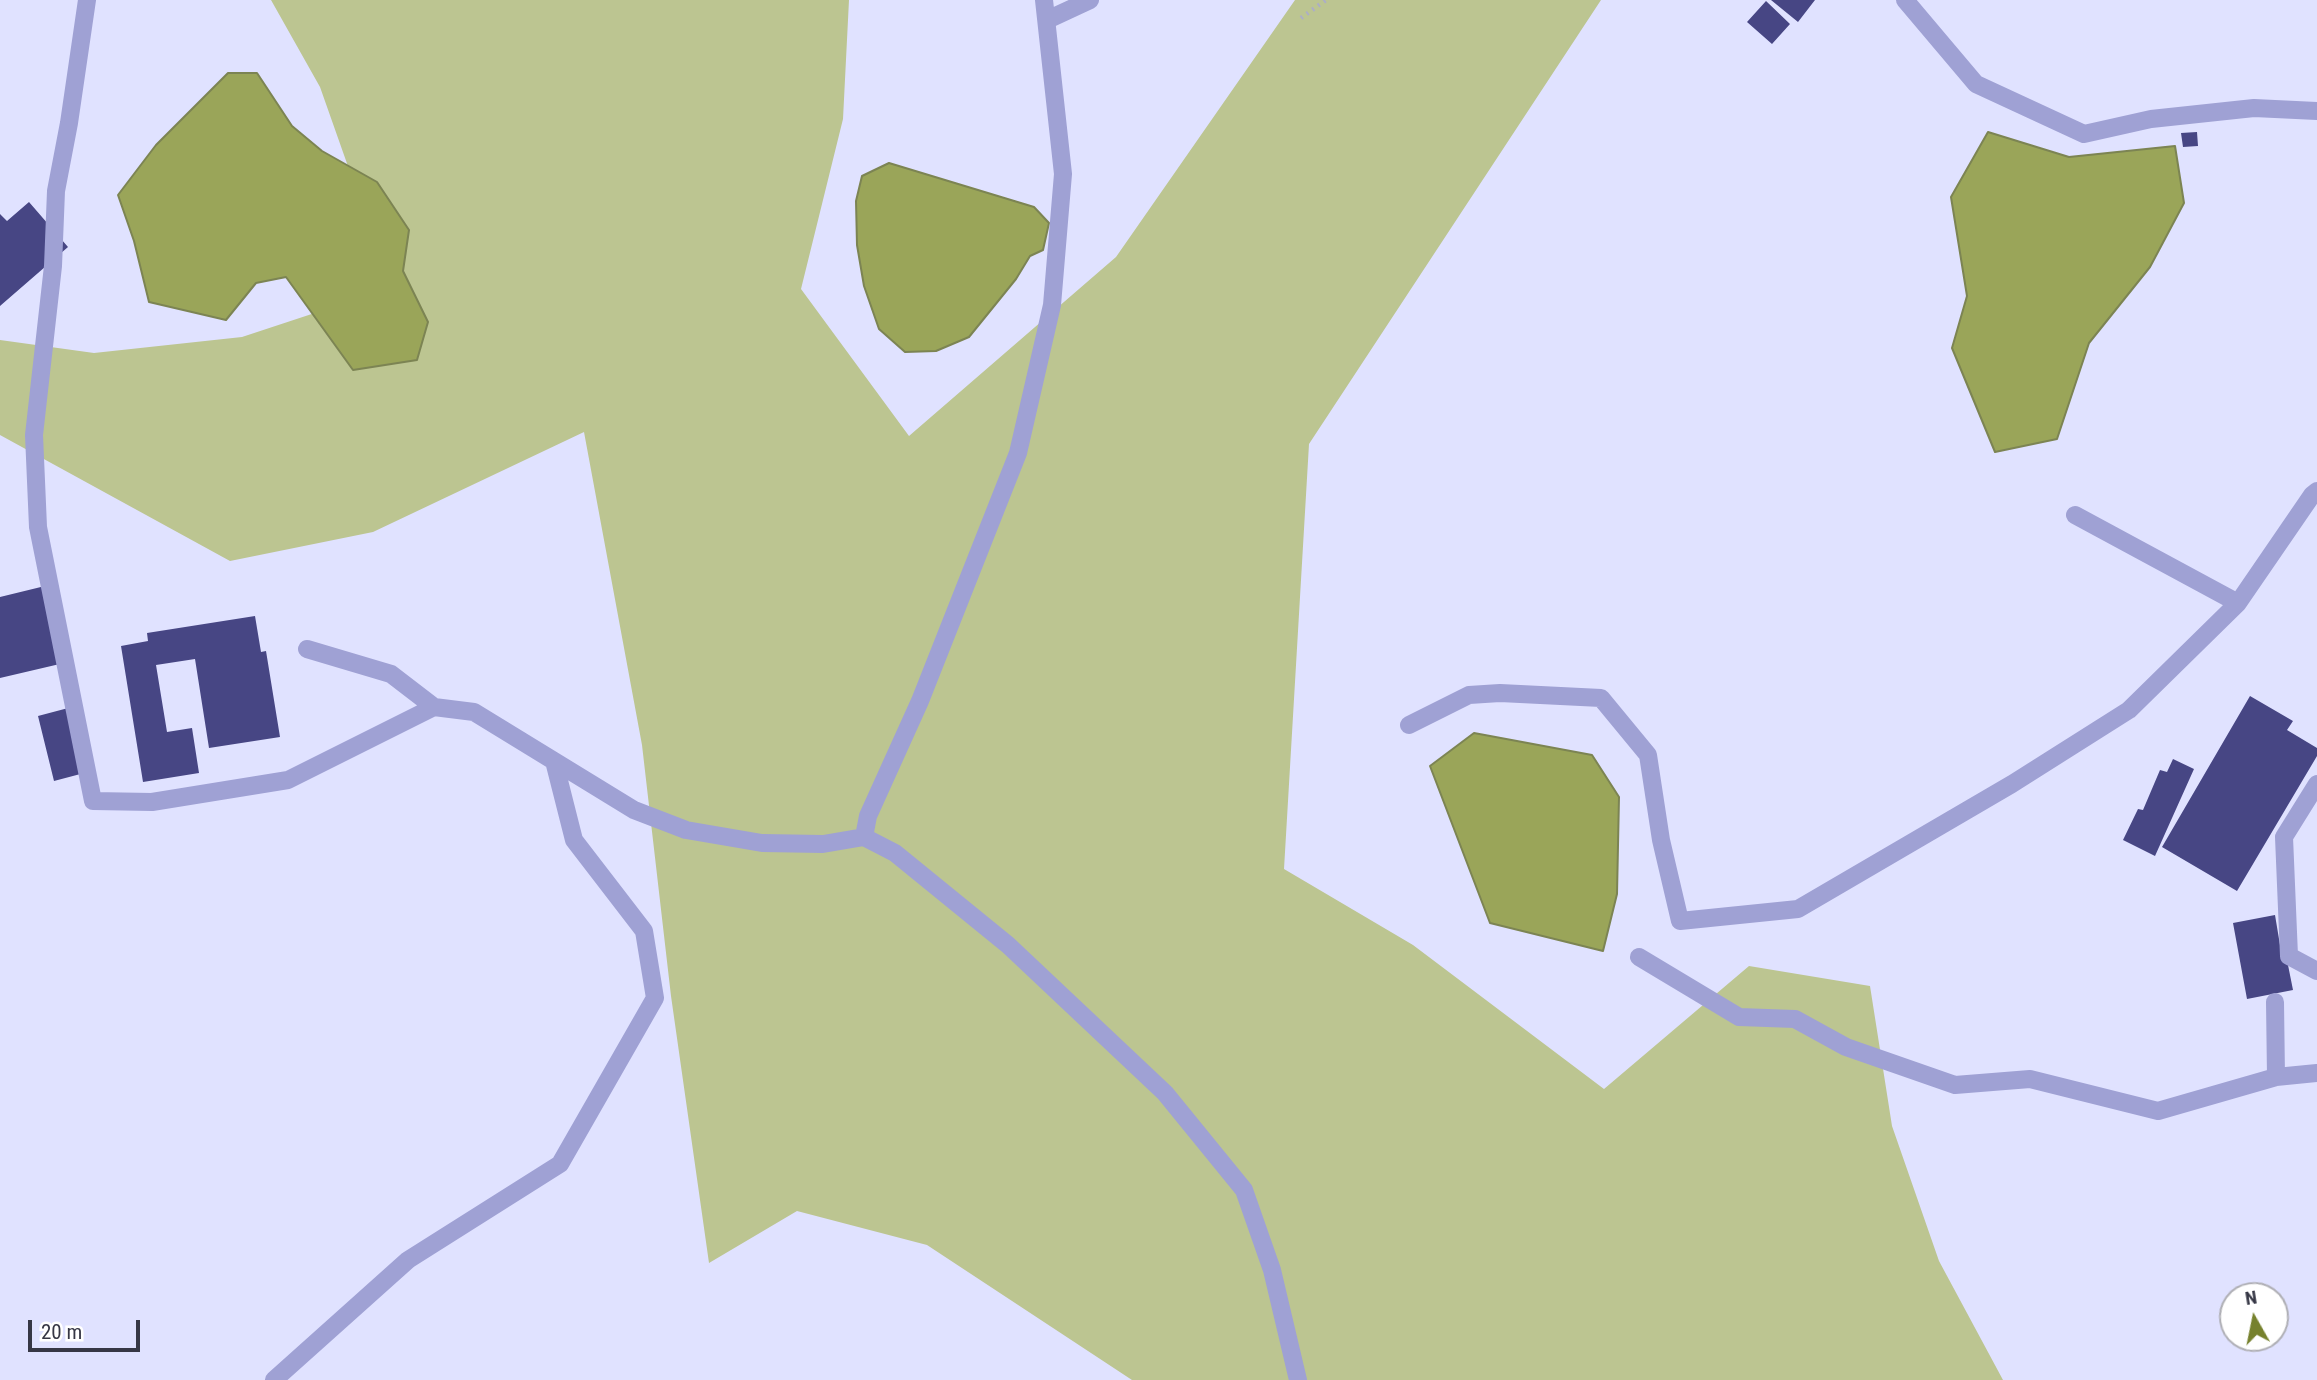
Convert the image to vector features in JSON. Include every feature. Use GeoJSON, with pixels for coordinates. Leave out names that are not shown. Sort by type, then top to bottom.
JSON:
{"type":"FeatureCollection","features":[{"type":"Feature","properties":{"kind":"street"},"geometry":{"type":"LineString","coordinates":[[87,0],[69,122],[55,191],[54,266],[34,435],[38,527],[93,801],[152,802],[288,780],[434,707]]}},
{"type":"Feature","properties":{"kind":"street"},"geometry":{"type":"LineString","coordinates":[[864,838],[867,816],[920,701],[1018,453],[1049,319],[1063,174],[1044,0]]}},
{"type":"Feature","properties":{"kind":"street"},"geometry":{"type":"LineString","coordinates":[[1047,20],[1090,0]]}},
{"type":"Feature","properties":{"kind":"street"},"geometry":{"type":"LineString","coordinates":[[1905,0],[1976,84],[2084,134],[2151,119],[2254,108],[2317,111]]}},
{"type":"Feature","properties":{"kind":"street"},"geometry":{"type":"LineString","coordinates":[[1409,725],[1469,695],[1500,693],[1601,698],[1648,755],[1661,840],[1680,921],[1798,909],[2012,784],[2129,710],[2238,603],[2317,491]]}},
{"type":"Feature","properties":{"kind":"street"},"geometry":{"type":"LineString","coordinates":[[2075,515],[2238,603]]}},
{"type":"Feature","properties":{"kind":"street"},"geometry":{"type":"LineString","coordinates":[[307,649],[391,674],[434,707],[474,712],[634,810],[687,830],[762,843],[823,844],[864,838],[895,853],[1008,945],[1166,1093],[1244,1190],[1272,1270],[1298,1380]]}},
{"type":"Feature","properties":{"kind":"street"},"geometry":{"type":"LineString","coordinates":[[274,1380],[408,1260],[560,1164],[655,998],[644,930],[575,840],[554,761]]}},
{"type":"Feature","properties":{"kind":"street"},"geometry":{"type":"LineString","coordinates":[[2317,784],[2284,837],[2289,956],[2317,971]]}},
{"type":"Feature","properties":{"kind":"street"},"geometry":{"type":"LineString","coordinates":[[1639,957],[1739,1017],[1795,1020],[1846,1046],[1955,1085],[2030,1079],[2158,1111],[2276,1077],[2317,1073]]}},
{"type":"Feature","properties":{"kind":"street"},"geometry":{"type":"LineString","coordinates":[[2275,1002],[2276,1077]]}},
{"type":"Feature","properties":{"kind":"path"},"geometry":{"type":"LineString","coordinates":[[1301,18],[1326,0]]}},
{"type":"Feature","properties":{"kind":"shaded area"},"geometry":{"type":"Polygon","coordinates":[[[271,0],[849,0],[843,119],[801,289],[909,436],[1116,257],[1295,0],[1601,0],[1309,444],[1284,869],[1413,945],[1604,1089],[1749,966],[1870,986],[1892,1126],[1939,1261],[2003,1380],[1132,1380],[927,1245],[797,1211],[709,1263],[671,996],[642,745],[584,432],[373,532],[230,561],[0,435],[0,340],[94,353],[242,337],[336,306],[356,189],[320,87],[271,0]]]}},
{"type":"Feature","properties":{"kind":"shaded area"},"geometry":{"type":"Polygon","coordinates":[[[228,73],[257,73],[292,126],[322,151],[377,182],[409,230],[403,271],[428,322],[417,360],[353,370],[286,277],[256,283],[226,320],[149,302],[134,241],[118,195],[156,145],[228,73]]]}},
{"type":"Feature","properties":{"kind":"shaded area"},"geometry":{"type":"Polygon","coordinates":[[[1988,132],[2069,157],[2175,146],[2184,203],[2150,267],[2089,343],[2057,439],[1995,452],[1952,348],[1967,296],[1951,197],[1988,132]]]}},
{"type":"Feature","properties":{"kind":"shaded area"},"geometry":{"type":"Polygon","coordinates":[[[889,163],[1034,207],[1049,223],[1043,250],[1030,256],[1016,279],[969,337],[936,351],[905,352],[879,329],[864,286],[857,245],[856,201],[862,176],[889,163]]]}},
{"type":"Feature","properties":{"kind":"shaded area"},"geometry":{"type":"Polygon","coordinates":[[[1474,733],[1592,755],[1619,797],[1617,894],[1603,951],[1490,923],[1430,766],[1474,733]]]}},
{"type":"Feature","properties":{"kind":"building"},"geometry":{"type":"Polygon","coordinates":[[[1771,0],[1815,0],[1798,22],[1771,0]]]}},
{"type":"Feature","properties":{"kind":"building"},"geometry":{"type":"Polygon","coordinates":[[[1766,1],[1790,24],[1772,44],[1747,22],[1766,1]]]}},
{"type":"Feature","properties":{"kind":"building"},"geometry":{"type":"Polygon","coordinates":[[[2197,132],[2198,146],[2183,147],[2181,133],[2197,132]]]}},
{"type":"Feature","properties":{"kind":"building"},"geometry":{"type":"Polygon","coordinates":[[[29,202],[68,247],[0,306],[0,214],[7,221],[29,202]]]}},
{"type":"Feature","properties":{"kind":"building"},"geometry":{"type":"Polygon","coordinates":[[[45,586],[64,663],[0,678],[0,597],[45,586]]]}},
{"type":"Feature","properties":{"kind":"building"},"geometry":{"type":"Polygon","coordinates":[[[255,616],[261,652],[266,651],[280,737],[209,748],[195,659],[156,665],[167,732],[192,728],[199,773],[143,782],[121,646],[148,641],[147,633],[255,616]]]}},
{"type":"Feature","properties":{"kind":"building"},"geometry":{"type":"Polygon","coordinates":[[[2250,696],[2293,721],[2287,730],[2317,748],[2317,756],[2237,891],[2162,847],[2250,696]]]}},
{"type":"Feature","properties":{"kind":"building"},"geometry":{"type":"Polygon","coordinates":[[[72,707],[88,772],[54,781],[38,716],[72,707]]]}},
{"type":"Feature","properties":{"kind":"building"},"geometry":{"type":"Polygon","coordinates":[[[2173,759],[2194,769],[2155,856],[2123,840],[2138,809],[2143,810],[2160,770],[2167,772],[2173,759]]]}},
{"type":"Feature","properties":{"kind":"building"},"geometry":{"type":"Polygon","coordinates":[[[2275,915],[2282,957],[2286,955],[2293,990],[2247,999],[2233,923],[2275,915]]]}}]}
